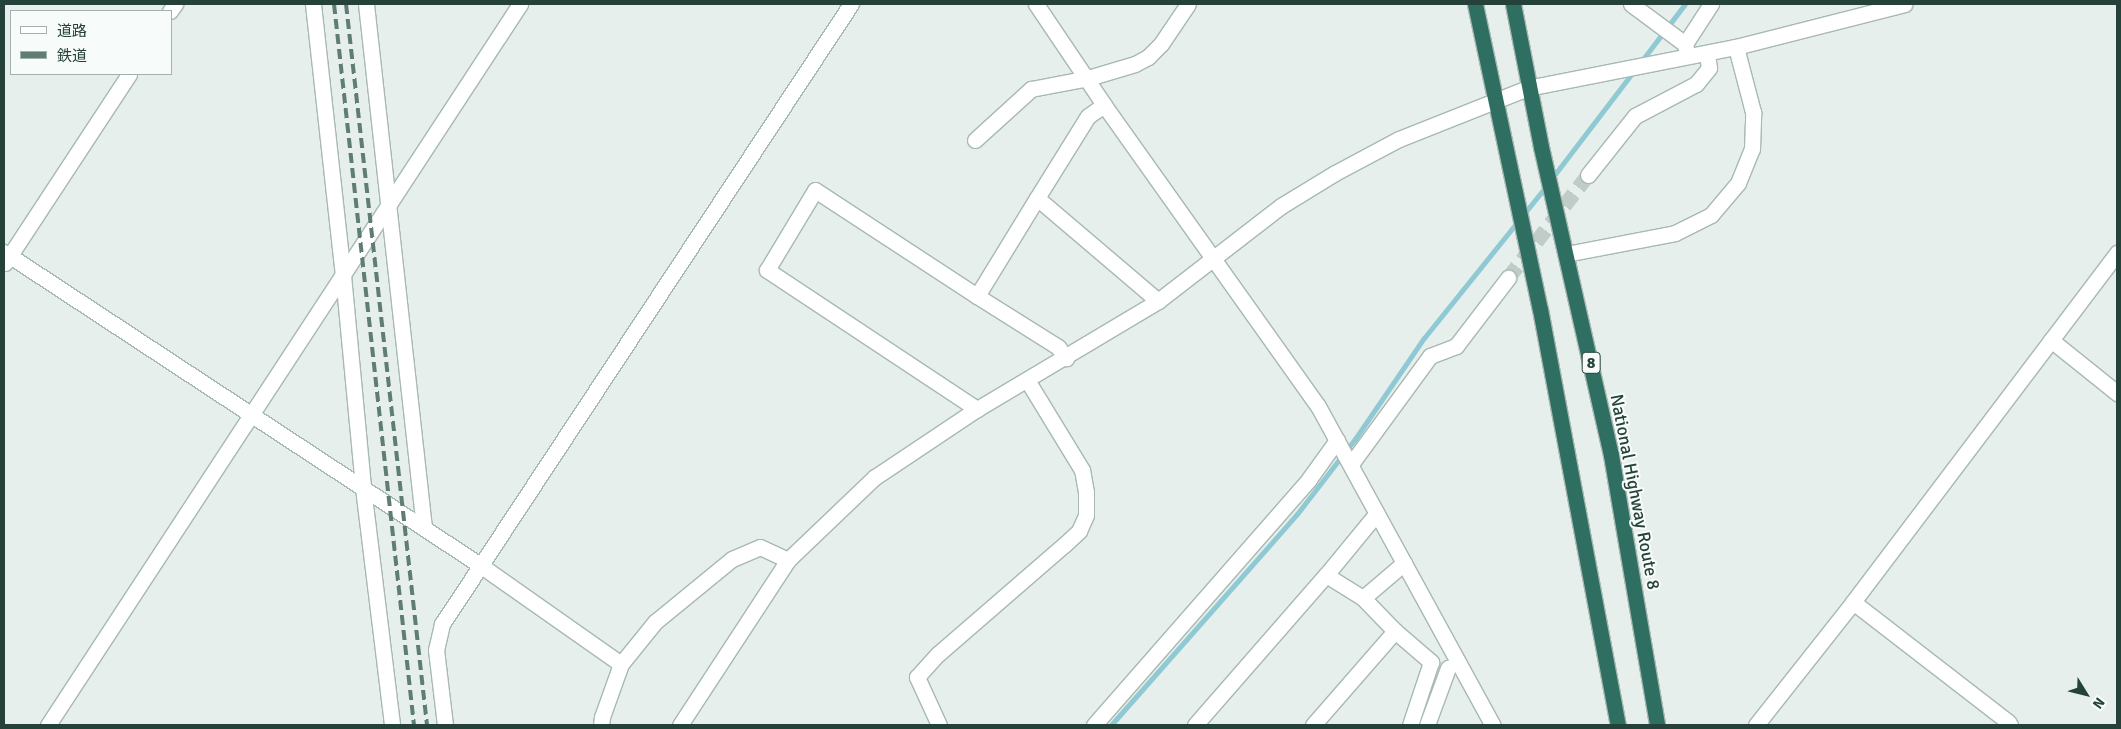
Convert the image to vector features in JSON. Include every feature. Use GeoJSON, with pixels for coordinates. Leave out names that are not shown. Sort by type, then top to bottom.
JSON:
{"type":"FeatureCollection","features":[{"type":"Feature","properties":{"kind":"highway"},"geometry":{"type":"LineString","coordinates":[[1475,4],[1497,100],[1542,319],[1618,725]]}},
{"type":"Feature","properties":{"kind":"highway","name":"National Highway Route 8"},"geometry":{"type":"LineString","coordinates":[[1513,4],[1528,88],[1611,455],[1657,725]]}},
{"type":"Feature","properties":{"kind":"street"},"geometry":{"type":"LineString","coordinates":[[313,4],[343,275],[363,488],[392,725]]}},
{"type":"Feature","properties":{"kind":"street"},"geometry":{"type":"LineString","coordinates":[[366,4],[390,204],[424,528]]}},
{"type":"Feature","properties":{"kind":"street"},"geometry":{"type":"LineString","coordinates":[[48,725],[520,4]]}},
{"type":"Feature","properties":{"kind":"street"},"geometry":{"type":"LineString","coordinates":[[445,725],[436,650],[442,624],[851,4]]}},
{"type":"Feature","properties":{"kind":"street"},"geometry":{"type":"LineString","coordinates":[[1036,4],[1088,78],[1104,105],[1318,406],[1493,725]]}},
{"type":"Feature","properties":{"kind":"street"},"geometry":{"type":"LineString","coordinates":[[975,140],[1031,90],[1088,78],[1135,64],[1148,57],[1161,44],[1188,4]]}},
{"type":"Feature","properties":{"kind":"street"},"geometry":{"type":"LineString","coordinates":[[1631,4],[1686,50]]}},
{"type":"Feature","properties":{"kind":"street"},"geometry":{"type":"LineString","coordinates":[[1686,50],[1711,4]]}},
{"type":"Feature","properties":{"kind":"street"},"geometry":{"type":"LineString","coordinates":[[680,725],[788,560],[875,477],[977,409],[1066,358],[1158,301],[1212,257],[1281,206],[1335,173],[1399,139],[1528,88],[1686,50],[1707,53],[1736,47],[1905,4]]}},
{"type":"Feature","properties":{"kind":"street"},"geometry":{"type":"LineString","coordinates":[[1566,254],[1675,233],[1711,214],[1738,183],[1752,149],[1753,112],[1736,47]]}},
{"type":"Feature","properties":{"kind":"street"},"geometry":{"type":"LineString","coordinates":[[1588,175],[1635,116],[1696,84],[1709,68],[1707,53]]}},
{"type":"Feature","properties":{"kind":"street"},"geometry":{"type":"LineString","coordinates":[[128,75],[6,257],[252,415],[480,565],[621,664]]}},
{"type":"Feature","properties":{"kind":"street"},"geometry":{"type":"LineString","coordinates":[[977,296],[1088,116],[1104,105]]}},
{"type":"Feature","properties":{"kind":"street"},"geometry":{"type":"LineString","coordinates":[[977,409],[767,270],[815,190],[1058,347],[1066,358]]}},
{"type":"Feature","properties":{"kind":"street"},"geometry":{"type":"LineString","coordinates":[[1037,198],[1158,301]]}},
{"type":"Feature","properties":{"kind":"street"},"geometry":{"type":"LineString","coordinates":[[1756,725],[1853,602],[2117,253]]}},
{"type":"Feature","properties":{"kind":"street"},"geometry":{"type":"LineString","coordinates":[[1351,464],[1430,356],[1456,346],[1508,278]]}},
{"type":"Feature","properties":{"kind":"street"},"geometry":{"type":"LineString","coordinates":[[2051,340],[2117,393]]}},
{"type":"Feature","properties":{"kind":"street"},"geometry":{"type":"LineString","coordinates":[[939,725],[917,677],[938,654],[1079,531],[1086,516],[1086,492],[1082,470],[1027,380]]}},
{"type":"Feature","properties":{"kind":"street"},"geometry":{"type":"LineString","coordinates":[[1094,725],[1309,479],[1338,440]]}},
{"type":"Feature","properties":{"kind":"street"},"geometry":{"type":"LineString","coordinates":[[1195,725],[1326,575],[1377,513]]}},
{"type":"Feature","properties":{"kind":"street"},"geometry":{"type":"LineString","coordinates":[[601,725],[602,717],[621,664],[655,622],[732,559],[760,547],[788,560]]}},
{"type":"Feature","properties":{"kind":"street"},"geometry":{"type":"LineString","coordinates":[[1363,598],[1404,562]]}},
{"type":"Feature","properties":{"kind":"street"},"geometry":{"type":"LineString","coordinates":[[1326,575],[1363,598],[1395,631],[1431,662],[1410,725]]}},
{"type":"Feature","properties":{"kind":"street"},"geometry":{"type":"LineString","coordinates":[[1853,602],[2010,725]]}},
{"type":"Feature","properties":{"kind":"street"},"geometry":{"type":"LineString","coordinates":[[1313,725],[1395,631]]}},
{"type":"Feature","properties":{"kind":"street"},"geometry":{"type":"LineString","coordinates":[[1427,725],[1448,668]]}},
{"type":"Feature","properties":{"kind":"waterway"},"geometry":{"type":"LineString","coordinates":[[1640,63],[1685,4]]}},
{"type":"Feature","properties":{"kind":"waterway"},"geometry":{"type":"LineString","coordinates":[[1552,178],[1633,72]]}},
{"type":"Feature","properties":{"kind":"waterway"},"geometry":{"type":"LineString","coordinates":[[1111,725],[1297,514],[1355,439],[1424,338],[1547,185]]}},
{"type":"Feature","properties":{"kind":"tunnel"},"geometry":{"type":"LineString","coordinates":[[1508,278],[1588,175]]}},
{"type":"Feature","properties":{"kind":"railway"},"geometry":{"type":"LineString","coordinates":[[334,4],[414,725]]}},
{"type":"Feature","properties":{"kind":"railway"},"geometry":{"type":"LineString","coordinates":[[346,4],[427,725]]}}]}
